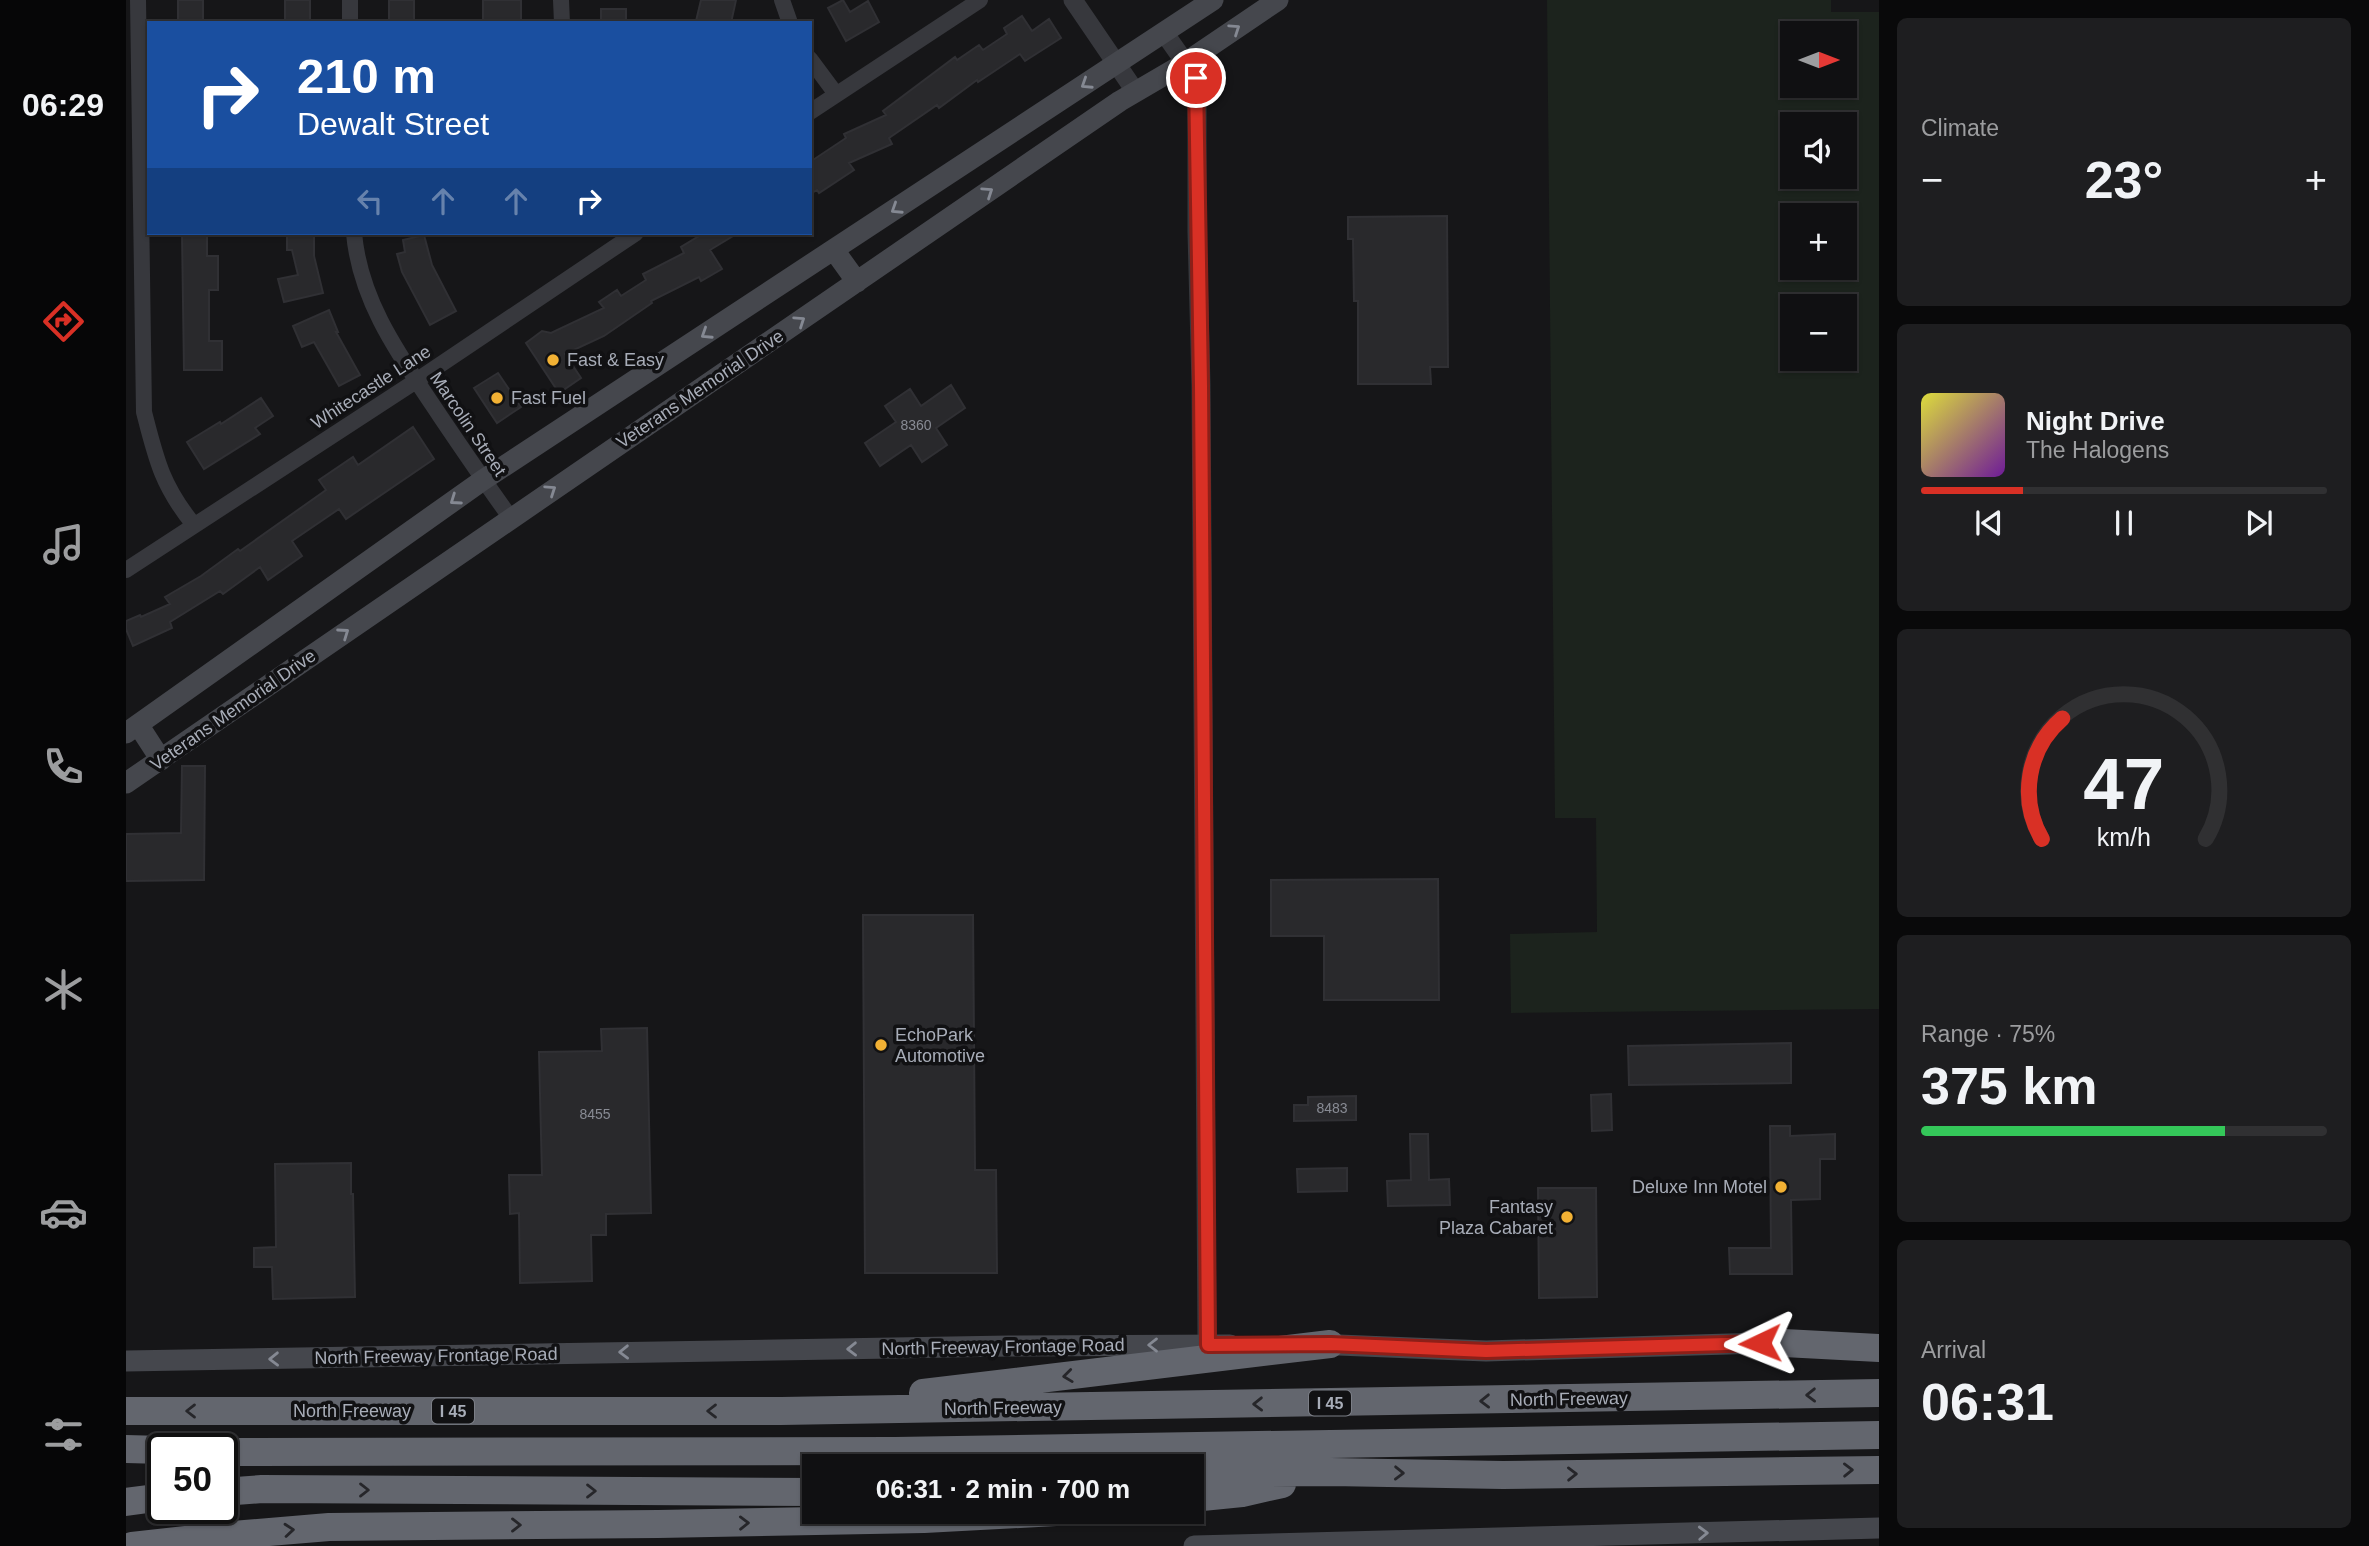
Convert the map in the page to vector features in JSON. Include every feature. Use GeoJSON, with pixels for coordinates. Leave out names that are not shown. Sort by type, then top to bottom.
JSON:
{"type":"FeatureCollection","features":[{"type":"Feature","properties":{"kind":"highway"},"geometry":{"type":"LineString","coordinates":[[1784,1343],[1879,1348]]}},
{"type":"Feature","properties":{"kind":"highway"},"geometry":{"type":"LineString","coordinates":[[780,1411],[1331,1344]]}},
{"type":"Feature","properties":{"kind":"highway","name":"North Freeway"},"geometry":{"type":"LineString","coordinates":[[126,1411],[780,1411],[1879,1393]]}},
{"type":"Feature","properties":{"kind":"highway"},"geometry":{"type":"LineString","coordinates":[[238,1452],[895,1451],[1879,1435]]}},
{"type":"Feature","properties":{"kind":"highway"},"geometry":{"type":"LineString","coordinates":[[126,1449],[147,1450]]}},
{"type":"Feature","properties":{"kind":"highway"},"geometry":{"type":"LineString","coordinates":[[1204,1473],[1503,1475],[1879,1470]]}},
{"type":"Feature","properties":{"kind":"highway"},"geometry":{"type":"LineString","coordinates":[[1204,1498],[1242,1493],[1331,1472]]}},
{"type":"Feature","properties":{"kind":"highway"},"geometry":{"type":"LineString","coordinates":[[238,1491],[802,1492]]}},
{"type":"Feature","properties":{"kind":"highway"},"geometry":{"type":"LineString","coordinates":[[126,1502],[147,1499]]}},
{"type":"Feature","properties":{"kind":"highway"},"geometry":{"type":"LineString","coordinates":[[132,1546],[329,1527],[802,1522]]}},
{"type":"Feature","properties":{"kind":"main road"},"geometry":{"type":"LineString","coordinates":[[161,760],[132,729],[483,480],[1213,0]]}},
{"type":"Feature","properties":{"kind":"main road","name":"Veterans Memorial Drive"},"geometry":{"type":"LineString","coordinates":[[126,783],[510,517],[1135,91],[1185,63],[1278,0]]}},
{"type":"Feature","properties":{"kind":"main road"},"geometry":{"type":"LineString","coordinates":[[834,250],[857,282]]}},
{"type":"Feature","properties":{"kind":"main road","name":"North Freeway Frontage Road"},"geometry":{"type":"LineString","coordinates":[[126,1361],[1009,1346],[1331,1344],[1486,1351],[1879,1339]]}},
{"type":"Feature","properties":{"kind":"main road"},"geometry":{"type":"LineString","coordinates":[[1194,1546],[1879,1528]]}},
{"type":"Feature","properties":{"kind":"street"},"geometry":{"type":"LineString","coordinates":[[138,0],[134,159],[134,373],[158,467],[177,505],[194,525]]}},
{"type":"Feature","properties":{"kind":"street"},"geometry":{"type":"LineString","coordinates":[[350,0],[350,21]]}},
{"type":"Feature","properties":{"kind":"street"},"geometry":{"type":"LineString","coordinates":[[561,0],[562,21]]}},
{"type":"Feature","properties":{"kind":"street"},"geometry":{"type":"LineString","coordinates":[[782,0],[789,21]]}},
{"type":"Feature","properties":{"kind":"street"},"geometry":{"type":"LineString","coordinates":[[812,111],[980,0]]}},
{"type":"Feature","properties":{"kind":"street"},"geometry":{"type":"LineString","coordinates":[[1073,0],[1135,91]]}},
{"type":"Feature","properties":{"kind":"street"},"geometry":{"type":"LineString","coordinates":[[1165,34],[1197,83],[1208,1345]]}},
{"type":"Feature","properties":{"kind":"street"},"geometry":{"type":"LineString","coordinates":[[812,62],[836,94]]}},
{"type":"Feature","properties":{"kind":"street","name":"Marcolin Street"},"geometry":{"type":"LineString","coordinates":[[354,235],[356,252],[372,304],[391,343],[510,517]]}},
{"type":"Feature","properties":{"kind":"street","name":"Whitecastle Lane"},"geometry":{"type":"LineString","coordinates":[[126,570],[416,381],[628,235]]}},
{"type":"Feature","properties":{"kind":"shaded area"},"geometry":{"type":"Polygon","coordinates":[[[1547,0],[1831,0],[1831,12],[1879,12],[1879,1009],[1511,1013],[1510,934],[1597,932],[1596,818],[1555,818],[1547,0]]]}},
{"type":"Feature","properties":{"kind":"building"},"geometry":{"type":"Polygon","coordinates":[[[178,0],[203,0],[203,21],[178,21],[178,0]]]}},
{"type":"Feature","properties":{"kind":"building"},"geometry":{"type":"Polygon","coordinates":[[[285,0],[310,0],[310,21],[285,21],[285,0]]]}},
{"type":"Feature","properties":{"kind":"building"},"geometry":{"type":"Polygon","coordinates":[[[389,0],[414,0],[414,21],[389,21],[389,0]]]}},
{"type":"Feature","properties":{"kind":"building"},"geometry":{"type":"Polygon","coordinates":[[[483,0],[521,0],[521,21],[483,21],[483,0]]]}},
{"type":"Feature","properties":{"kind":"building"},"geometry":{"type":"Polygon","coordinates":[[[701,0],[736,0],[731,21],[696,21],[701,0]]]}},
{"type":"Feature","properties":{"kind":"building"},"geometry":{"type":"Polygon","coordinates":[[[843,0],[850,12],[868,1],[879,22],[846,41],[828,8],[843,0]]]}},
{"type":"Feature","properties":{"kind":"building"},"geometry":{"type":"Polygon","coordinates":[[[601,9],[626,9],[626,21],[601,21],[601,9]]]}},
{"type":"Feature","properties":{"kind":"building"},"geometry":{"type":"Polygon","coordinates":[[[1022,16],[1032,31],[1049,19],[1061,38],[1025,61],[1020,54],[978,82],[977,80],[939,108],[937,105],[889,138],[892,144],[849,163],[854,170],[819,193],[817,190],[812,193],[812,161],[846,138],[844,134],[886,115],[883,111],[955,57],[957,60],[979,45],[983,50],[1007,34],[1004,28],[1022,16]]]}},
{"type":"Feature","properties":{"kind":"building"},"geometry":{"type":"Polygon","coordinates":[[[1447,216],[1448,367],[1430,367],[1431,384],[1358,384],[1358,301],[1354,301],[1353,239],[1348,239],[1348,217],[1447,216]]]}},
{"type":"Feature","properties":{"kind":"building"},"geometry":{"type":"Polygon","coordinates":[[[182,235],[207,235],[207,256],[218,256],[218,290],[209,290],[209,341],[222,341],[222,370],[184,370],[182,235]]]}},
{"type":"Feature","properties":{"kind":"building"},"geometry":{"type":"Polygon","coordinates":[[[287,235],[314,235],[314,256],[323,293],[284,302],[278,279],[298,275],[292,250],[287,250],[287,235]]]}},
{"type":"Feature","properties":{"kind":"building"},"geometry":{"type":"Polygon","coordinates":[[[424,235],[432,265],[456,311],[430,325],[402,272],[397,254],[405,252],[403,240],[424,235]]]}},
{"type":"Feature","properties":{"kind":"building"},"geometry":{"type":"Polygon","coordinates":[[[701,235],[735,235],[710,250],[722,269],[701,281],[699,277],[651,301],[652,303],[604,336],[565,354],[581,378],[559,393],[526,343],[542,331],[551,333],[604,308],[599,302],[617,290],[621,296],[646,280],[643,274],[684,253],[681,247],[701,235]]]}},
{"type":"Feature","properties":{"kind":"building"},"geometry":{"type":"Polygon","coordinates":[[[329,310],[336,332],[360,375],[339,386],[314,342],[302,347],[293,326],[329,310]]]}},
{"type":"Feature","properties":{"kind":"building","name":"Fast Fuel"},"geometry":{"type":"Polygon","coordinates":[[[498,373],[521,407],[497,423],[474,388],[498,373]]]}},
{"type":"Feature","properties":{"kind":"building"},"geometry":{"type":"Polygon","coordinates":[[[951,385],[965,408],[936,428],[947,445],[922,462],[911,445],[880,466],[865,443],[896,422],[885,406],[910,389],[921,406],[951,385]]]}},
{"type":"Feature","properties":{"kind":"building"},"geometry":{"type":"Polygon","coordinates":[[[261,398],[273,416],[255,428],[260,434],[204,469],[187,442],[261,398]]]}},
{"type":"Feature","properties":{"kind":"building"},"geometry":{"type":"Polygon","coordinates":[[[413,427],[434,459],[346,519],[339,509],[292,541],[302,556],[268,580],[260,567],[223,594],[220,591],[170,622],[172,628],[133,646],[126,629],[126,621],[170,604],[165,597],[201,576],[238,549],[240,551],[326,490],[319,480],[353,457],[358,465],[413,427]]]}},
{"type":"Feature","properties":{"kind":"building"},"geometry":{"type":"Polygon","coordinates":[[[182,766],[205,766],[204,880],[126,881],[126,834],[181,833],[182,766]]]}},
{"type":"Feature","properties":{"kind":"building"},"geometry":{"type":"Polygon","coordinates":[[[1438,879],[1439,1000],[1324,1000],[1324,936],[1271,936],[1271,880],[1438,879]]]}},
{"type":"Feature","properties":{"kind":"building"},"geometry":{"type":"Polygon","coordinates":[[[863,915],[973,915],[975,1170],[996,1170],[997,1273],[865,1273],[863,915]]]}},
{"type":"Feature","properties":{"kind":"building"},"geometry":{"type":"Polygon","coordinates":[[[647,1028],[651,1213],[606,1214],[606,1235],[591,1235],[592,1281],[520,1283],[519,1213],[510,1214],[509,1175],[542,1175],[539,1052],[602,1051],[601,1029],[647,1028]]]}},
{"type":"Feature","properties":{"kind":"building"},"geometry":{"type":"Polygon","coordinates":[[[1791,1043],[1791,1083],[1629,1085],[1628,1046],[1791,1043]]]}},
{"type":"Feature","properties":{"kind":"building"},"geometry":{"type":"Polygon","coordinates":[[[1611,1094],[1612,1130],[1592,1131],[1591,1095],[1611,1094]]]}},
{"type":"Feature","properties":{"kind":"building"},"geometry":{"type":"Polygon","coordinates":[[[1356,1096],[1356,1120],[1294,1121],[1294,1105],[1308,1105],[1308,1097],[1356,1096]]]}},
{"type":"Feature","properties":{"kind":"building","name":"Deluxe Inn Motel"},"geometry":{"type":"Polygon","coordinates":[[[1770,1126],[1790,1126],[1790,1136],[1835,1134],[1835,1159],[1820,1159],[1820,1199],[1791,1200],[1792,1274],[1730,1274],[1729,1248],[1771,1248],[1770,1126]]]}},
{"type":"Feature","properties":{"kind":"building"},"geometry":{"type":"Polygon","coordinates":[[[1410,1134],[1428,1134],[1429,1180],[1449,1179],[1450,1205],[1388,1206],[1387,1181],[1411,1180],[1410,1134]]]}},
{"type":"Feature","properties":{"kind":"building"},"geometry":{"type":"Polygon","coordinates":[[[351,1163],[355,1297],[273,1299],[272,1267],[254,1267],[254,1248],[276,1247],[275,1164],[351,1163]]]}},
{"type":"Feature","properties":{"kind":"building"},"geometry":{"type":"Polygon","coordinates":[[[1347,1168],[1347,1191],[1298,1192],[1297,1169],[1347,1168]]]}},
{"type":"Feature","properties":{"kind":"building","name":"Fantasy Plaza Cabaret"},"geometry":{"type":"Polygon","coordinates":[[[1538,1188],[1596,1188],[1597,1297],[1539,1298],[1538,1188]]]}},
{"type":"Feature","properties":{"kind":"place","name":"Fast & Easy"},"geometry":{"type":"Point","coordinates":[553,360]}},
{"type":"Feature","properties":{"kind":"place","name":"Fast Fuel"},"geometry":{"type":"Point","coordinates":[497,398]}},
{"type":"Feature","properties":{"kind":"place","name":"EchoPark Automotive"},"geometry":{"type":"Point","coordinates":[881,1045]}},
{"type":"Feature","properties":{"kind":"place","name":"Deluxe Inn Motel"},"geometry":{"type":"Point","coordinates":[1781,1187]}},
{"type":"Feature","properties":{"kind":"place","name":"Fantasy Plaza Cabaret"},"geometry":{"type":"Point","coordinates":[1567,1217]}},
{"type":"Feature","properties":{"kind":"route"},"geometry":{"type":"LineString","coordinates":[[1196,78],[1208,1345],[1331,1344],[1486,1351],[1760,1343]]}}]}
